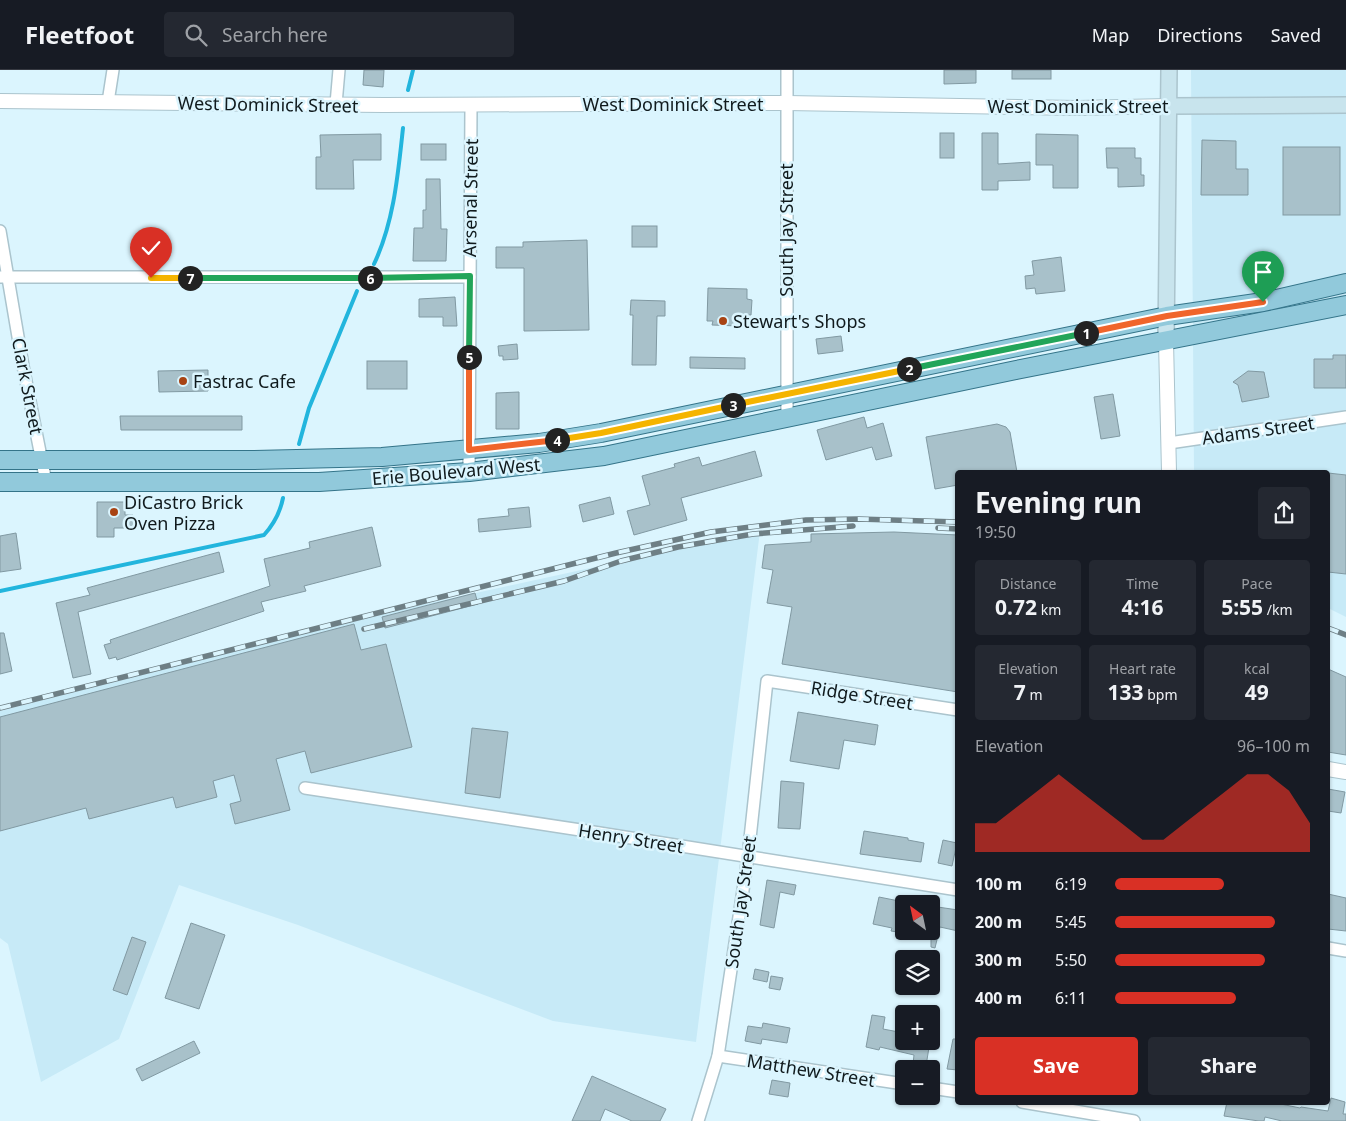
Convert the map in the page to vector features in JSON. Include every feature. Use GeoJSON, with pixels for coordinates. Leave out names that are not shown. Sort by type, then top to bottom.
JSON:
{"type":"FeatureCollection","features":[{"type":"Feature","properties":{"kind":"main road"},"geometry":{"type":"LineString","coordinates":[[1166,341],[1169,70]]}},
{"type":"Feature","properties":{"kind":"main road","name":"West Dominick Street"},"geometry":{"type":"LineString","coordinates":[[1168,106],[1346,105]]}},
{"type":"Feature","properties":{"kind":"main road","name":"Erie Boulevard West"},"geometry":{"type":"LineString","coordinates":[[0,460],[322,460],[382,457],[538,443],[601,433],[1167,316],[1263,302],[1346,283]]}},
{"type":"Feature","properties":{"kind":"main road","name":"Erie Boulevard West"},"geometry":{"type":"LineString","coordinates":[[0,482],[319,482],[469,472],[604,456],[1346,304]]}},
{"type":"Feature","properties":{"kind":"street"},"geometry":{"type":"LineString","coordinates":[[108,102],[114,70]]}},
{"type":"Feature","properties":{"kind":"street"},"geometry":{"type":"LineString","coordinates":[[336,104],[339,70]]}},
{"type":"Feature","properties":{"kind":"street","name":"South Jay Street"},"geometry":{"type":"LineString","coordinates":[[787,70],[787,418]]}},
{"type":"Feature","properties":{"kind":"street","name":"West Dominick Street"},"geometry":{"type":"LineString","coordinates":[[0,101],[471,105],[787,103],[1078,108],[1168,106]]}},
{"type":"Feature","properties":{"kind":"street","name":"Arsenal Street"},"geometry":{"type":"LineString","coordinates":[[469,472],[471,105]]}},
{"type":"Feature","properties":{"kind":"street","name":"Clark Street"},"geometry":{"type":"LineString","coordinates":[[0,231],[4,277],[46,482]]}},
{"type":"Feature","properties":{"kind":"street"},"geometry":{"type":"LineString","coordinates":[[4,277],[470,276]]}},
{"type":"Feature","properties":{"kind":"street"},"geometry":{"type":"LineString","coordinates":[[1166,341],[1169,470]]}},
{"type":"Feature","properties":{"kind":"street","name":"Adams Street"},"geometry":{"type":"LineString","coordinates":[[1169,443],[1346,417]]}},
{"type":"Feature","properties":{"kind":"street","name":"South Jay Street"},"geometry":{"type":"LineString","coordinates":[[698,1121],[718,1056],[748,857],[767,681]]}},
{"type":"Feature","properties":{"kind":"street","name":"Ridge Street"},"geometry":{"type":"LineString","coordinates":[[767,681],[955,710]]}},
{"type":"Feature","properties":{"kind":"street"},"geometry":{"type":"LineString","coordinates":[[1330,769],[1346,772]]}},
{"type":"Feature","properties":{"kind":"street","name":"Henry Street"},"geometry":{"type":"LineString","coordinates":[[304,788],[955,890]]}},
{"type":"Feature","properties":{"kind":"street"},"geometry":{"type":"LineString","coordinates":[[1330,948],[1346,951]]}},
{"type":"Feature","properties":{"kind":"street","name":"Matthew Street"},"geometry":{"type":"LineString","coordinates":[[718,1056],[895,1083]]}},
{"type":"Feature","properties":{"kind":"street"},"geometry":{"type":"LineString","coordinates":[[940,1089],[955,1092]]}},
{"type":"Feature","properties":{"kind":"street"},"geometry":{"type":"LineString","coordinates":[[1037,1105],[1100,1118],[1134,1121]]}},
{"type":"Feature","properties":{"kind":"street"},"geometry":{"type":"LineString","coordinates":[[1100,1118],[1102,1105]]}},
{"type":"Feature","properties":{"kind":"shaded area"},"geometry":{"type":"Polygon","coordinates":[[[1191,70],[1346,70],[1346,617],[1330,609],[1330,470],[1194,470],[1191,70]]]}},
{"type":"Feature","properties":{"kind":"shaded area"},"geometry":{"type":"Polygon","coordinates":[[[760,531],[696,1042],[553,1021],[298,925],[179,885],[119,1039],[41,1082],[8,944],[0,938],[0,711],[375,615],[760,531]]]}},
{"type":"Feature","properties":{"kind":"building"},"geometry":{"type":"Polygon","coordinates":[[[364,70],[384,70],[383,87],[363,85],[364,70]]]}},
{"type":"Feature","properties":{"kind":"building"},"geometry":{"type":"Polygon","coordinates":[[[944,70],[976,70],[976,83],[944,84],[944,70]]]}},
{"type":"Feature","properties":{"kind":"building"},"geometry":{"type":"Polygon","coordinates":[[[1012,70],[1051,70],[1051,79],[1012,79],[1012,70]]]}},
{"type":"Feature","properties":{"kind":"building"},"geometry":{"type":"Polygon","coordinates":[[[940,133],[954,133],[954,158],[940,158],[940,133]]]}},
{"type":"Feature","properties":{"kind":"building"},"geometry":{"type":"Polygon","coordinates":[[[982,133],[998,133],[998,164],[1030,162],[1030,180],[998,181],[998,190],[982,190],[982,133]]]}},
{"type":"Feature","properties":{"kind":"building"},"geometry":{"type":"Polygon","coordinates":[[[381,134],[381,160],[353,160],[354,189],[316,189],[316,157],[321,157],[320,135],[381,134]]]}},
{"type":"Feature","properties":{"kind":"building"},"geometry":{"type":"Polygon","coordinates":[[[1036,134],[1078,135],[1078,188],[1053,188],[1053,165],[1036,165],[1036,134]]]}},
{"type":"Feature","properties":{"kind":"building"},"geometry":{"type":"Polygon","coordinates":[[[1202,140],[1236,141],[1236,169],[1248,169],[1248,195],[1201,195],[1202,140]]]}},
{"type":"Feature","properties":{"kind":"building"},"geometry":{"type":"Polygon","coordinates":[[[421,144],[446,144],[446,160],[421,160],[421,144]]]}},
{"type":"Feature","properties":{"kind":"building"},"geometry":{"type":"Polygon","coordinates":[[[1283,147],[1340,147],[1340,215],[1283,215],[1283,147]]]}},
{"type":"Feature","properties":{"kind":"building"},"geometry":{"type":"Polygon","coordinates":[[[1106,148],[1135,148],[1135,158],[1141,158],[1141,175],[1144,175],[1144,186],[1118,187],[1118,168],[1107,168],[1106,148]]]}},
{"type":"Feature","properties":{"kind":"building"},"geometry":{"type":"Polygon","coordinates":[[[426,179],[440,179],[441,229],[447,229],[446,261],[413,261],[414,228],[423,228],[423,210],[426,210],[426,179]]]}},
{"type":"Feature","properties":{"kind":"building"},"geometry":{"type":"Polygon","coordinates":[[[632,226],[657,226],[657,247],[632,247],[632,226]]]}},
{"type":"Feature","properties":{"kind":"building"},"geometry":{"type":"Polygon","coordinates":[[[587,240],[589,330],[524,331],[524,268],[496,268],[496,247],[523,247],[523,242],[587,240]]]}},
{"type":"Feature","properties":{"kind":"building"},"geometry":{"type":"Polygon","coordinates":[[[1061,257],[1065,291],[1036,294],[1035,288],[1026,289],[1025,276],[1034,275],[1032,261],[1061,257]]]}},
{"type":"Feature","properties":{"kind":"building"},"geometry":{"type":"Polygon","coordinates":[[[708,288],[747,289],[747,299],[752,300],[751,315],[747,315],[747,323],[740,322],[739,326],[712,325],[713,321],[707,321],[708,288]]]}},
{"type":"Feature","properties":{"kind":"building"},"geometry":{"type":"Polygon","coordinates":[[[455,297],[457,326],[443,326],[443,317],[419,317],[419,299],[455,297]]]}},
{"type":"Feature","properties":{"kind":"building"},"geometry":{"type":"Polygon","coordinates":[[[631,300],[665,301],[665,316],[657,316],[656,365],[632,365],[633,315],[630,315],[631,300]]]}},
{"type":"Feature","properties":{"kind":"building"},"geometry":{"type":"Polygon","coordinates":[[[841,336],[843,351],[818,354],[816,339],[841,336]]]}},
{"type":"Feature","properties":{"kind":"building"},"geometry":{"type":"Polygon","coordinates":[[[517,344],[518,359],[503,360],[503,356],[499,356],[498,346],[517,344]]]}},
{"type":"Feature","properties":{"kind":"building"},"geometry":{"type":"Polygon","coordinates":[[[1333,355],[1346,355],[1346,388],[1314,388],[1314,359],[1333,359],[1333,355]]]}},
{"type":"Feature","properties":{"kind":"building"},"geometry":{"type":"Polygon","coordinates":[[[690,357],[745,358],[745,369],[690,368],[690,357]]]}},
{"type":"Feature","properties":{"kind":"building"},"geometry":{"type":"Polygon","coordinates":[[[367,361],[407,361],[407,389],[367,389],[367,361]]]}},
{"type":"Feature","properties":{"kind":"building","name":"Fastrac Cafe"},"geometry":{"type":"Polygon","coordinates":[[[208,370],[208,391],[159,392],[158,371],[208,370]]]}},
{"type":"Feature","properties":{"kind":"building"},"geometry":{"type":"Polygon","coordinates":[[[1248,371],[1264,372],[1269,397],[1242,402],[1238,385],[1233,382],[1248,371]]]}},
{"type":"Feature","properties":{"kind":"building"},"geometry":{"type":"Polygon","coordinates":[[[519,392],[519,429],[496,429],[496,393],[519,392]]]}},
{"type":"Feature","properties":{"kind":"building"},"geometry":{"type":"Polygon","coordinates":[[[1113,394],[1120,436],[1101,439],[1094,397],[1113,394]]]}},
{"type":"Feature","properties":{"kind":"building"},"geometry":{"type":"Polygon","coordinates":[[[120,416],[242,416],[242,430],[121,430],[120,416]]]}},
{"type":"Feature","properties":{"kind":"building"},"geometry":{"type":"Polygon","coordinates":[[[864,417],[867,428],[883,423],[892,456],[876,460],[872,447],[826,460],[817,430],[864,417]]]}},
{"type":"Feature","properties":{"kind":"building"},"geometry":{"type":"Polygon","coordinates":[[[997,424],[1006,427],[1010,432],[1017,470],[955,470],[955,486],[935,489],[926,437],[997,424]]]}},
{"type":"Feature","properties":{"kind":"building"},"geometry":{"type":"Polygon","coordinates":[[[755,451],[762,476],[681,498],[687,520],[634,535],[627,511],[650,505],[642,476],[675,467],[674,464],[699,457],[702,466],[755,451]]]}},
{"type":"Feature","properties":{"kind":"building"},"geometry":{"type":"Polygon","coordinates":[[[1330,473],[1346,475],[1346,574],[1330,572],[1330,473]]]}},
{"type":"Feature","properties":{"kind":"building"},"geometry":{"type":"Polygon","coordinates":[[[610,497],[614,514],[583,522],[579,505],[610,497]]]}},
{"type":"Feature","properties":{"kind":"building"},"geometry":{"type":"Polygon","coordinates":[[[97,502],[125,502],[125,515],[133,515],[133,528],[114,528],[114,537],[97,537],[97,502]]]}},
{"type":"Feature","properties":{"kind":"building"},"geometry":{"type":"Polygon","coordinates":[[[529,507],[531,527],[479,532],[478,519],[509,516],[508,509],[529,507]]]}},
{"type":"Feature","properties":{"kind":"building"},"geometry":{"type":"Polygon","coordinates":[[[372,527],[381,566],[304,586],[306,591],[261,602],[264,611],[117,660],[116,657],[109,659],[104,645],[111,643],[110,640],[270,586],[264,559],[310,548],[309,542],[372,527]]]}},
{"type":"Feature","properties":{"kind":"building"},"geometry":{"type":"Polygon","coordinates":[[[894,532],[955,535],[955,692],[782,664],[792,607],[767,603],[773,570],[762,568],[765,545],[811,542],[811,534],[894,532]]]}},
{"type":"Feature","properties":{"kind":"building"},"geometry":{"type":"Polygon","coordinates":[[[16,533],[21,569],[0,572],[0,536],[16,533]]]}},
{"type":"Feature","properties":{"kind":"building"},"geometry":{"type":"Polygon","coordinates":[[[219,552],[224,572],[78,612],[91,674],[73,678],[56,603],[90,595],[87,588],[219,552]]]}},
{"type":"Feature","properties":{"kind":"building"},"geometry":{"type":"Polygon","coordinates":[[[475,593],[478,604],[385,628],[382,617],[475,593]]]}},
{"type":"Feature","properties":{"kind":"building"},"geometry":{"type":"Polygon","coordinates":[[[354,624],[361,650],[386,644],[412,747],[311,773],[305,751],[276,759],[290,810],[235,824],[230,804],[241,801],[234,775],[213,781],[217,797],[176,808],[173,797],[89,819],[86,808],[0,831],[0,717],[354,624]]]}},
{"type":"Feature","properties":{"kind":"building"},"geometry":{"type":"Polygon","coordinates":[[[0,633],[4,633],[12,671],[0,674],[0,633]]]}},
{"type":"Feature","properties":{"kind":"building"},"geometry":{"type":"Polygon","coordinates":[[[1330,670],[1346,677],[1346,755],[1330,752],[1330,670]]]}},
{"type":"Feature","properties":{"kind":"building"},"geometry":{"type":"Polygon","coordinates":[[[798,712],[878,725],[875,745],[844,740],[839,769],[790,761],[798,712]]]}},
{"type":"Feature","properties":{"kind":"building"},"geometry":{"type":"Polygon","coordinates":[[[472,728],[508,732],[500,798],[465,793],[472,728]]]}},
{"type":"Feature","properties":{"kind":"building"},"geometry":{"type":"Polygon","coordinates":[[[781,781],[804,783],[800,829],[778,828],[781,781]]]}},
{"type":"Feature","properties":{"kind":"building"},"geometry":{"type":"Polygon","coordinates":[[[1330,789],[1345,792],[1341,813],[1330,811],[1330,789]]]}},
{"type":"Feature","properties":{"kind":"building"},"geometry":{"type":"Polygon","coordinates":[[[864,831],[908,838],[908,840],[924,843],[921,862],[860,854],[864,831]]]}},
{"type":"Feature","properties":{"kind":"building"},"geometry":{"type":"Polygon","coordinates":[[[943,840],[955,843],[952,866],[938,863],[943,840]]]}},
{"type":"Feature","properties":{"kind":"building"},"geometry":{"type":"Polygon","coordinates":[[[767,880],[796,885],[794,895],[780,892],[774,928],[760,925],[767,880]]]}},
{"type":"Feature","properties":{"kind":"building"},"geometry":{"type":"Polygon","coordinates":[[[1330,894],[1346,898],[1346,931],[1330,929],[1330,894]]]}},
{"type":"Feature","properties":{"kind":"building"},"geometry":{"type":"Polygon","coordinates":[[[879,897],[895,900],[895,932],[891,931],[892,928],[873,924],[879,897]]]}},
{"type":"Feature","properties":{"kind":"building"},"geometry":{"type":"Polygon","coordinates":[[[940,907],[955,910],[955,930],[940,927],[940,907]]]}},
{"type":"Feature","properties":{"kind":"building"},"geometry":{"type":"Polygon","coordinates":[[[191,923],[225,935],[199,1009],[165,998],[191,923]]]}},
{"type":"Feature","properties":{"kind":"building"},"geometry":{"type":"Polygon","coordinates":[[[132,937],[146,942],[127,995],[113,990],[132,937]]]}},
{"type":"Feature","properties":{"kind":"building"},"geometry":{"type":"Polygon","coordinates":[[[931,940],[937,940],[935,948],[931,947],[931,940]]]}},
{"type":"Feature","properties":{"kind":"building"},"geometry":{"type":"Polygon","coordinates":[[[755,969],[769,972],[767,982],[753,979],[755,969]]]}},
{"type":"Feature","properties":{"kind":"building"},"geometry":{"type":"Polygon","coordinates":[[[771,976],[783,978],[780,990],[769,988],[771,976]]]}},
{"type":"Feature","properties":{"kind":"building"},"geometry":{"type":"Polygon","coordinates":[[[872,1015],[885,1017],[883,1029],[895,1031],[895,1050],[929,1050],[927,1060],[913,1060],[914,1055],[880,1047],[879,1050],[866,1047],[872,1015]]]}},
{"type":"Feature","properties":{"kind":"building"},"geometry":{"type":"Polygon","coordinates":[[[763,1023],[790,1028],[787,1043],[762,1039],[761,1044],[745,1041],[748,1026],[762,1028],[763,1023]]]}},
{"type":"Feature","properties":{"kind":"building"},"geometry":{"type":"Polygon","coordinates":[[[953,1039],[955,1039],[955,1070],[947,1069],[953,1039]]]}},
{"type":"Feature","properties":{"kind":"building"},"geometry":{"type":"Polygon","coordinates":[[[194,1041],[200,1053],[142,1081],[136,1069],[194,1041]]]}},
{"type":"Feature","properties":{"kind":"building"},"geometry":{"type":"Polygon","coordinates":[[[592,1076],[666,1109],[660,1121],[632,1121],[605,1109],[600,1121],[572,1121],[592,1076]]]}},
{"type":"Feature","properties":{"kind":"building"},"geometry":{"type":"Polygon","coordinates":[[[772,1080],[790,1083],[788,1097],[769,1094],[772,1080]]]}},
{"type":"Feature","properties":{"kind":"building"},"geometry":{"type":"Polygon","coordinates":[[[1331,1098],[1345,1102],[1343,1114],[1346,1114],[1346,1121],[1282,1121],[1265,1117],[1264,1121],[1259,1121],[1224,1116],[1226,1105],[1286,1105],[1328,1111],[1331,1098]]]}},
{"type":"Feature","properties":{"kind":"waterway"},"geometry":{"type":"LineString","coordinates":[[408,90],[413,70]]}},
{"type":"Feature","properties":{"kind":"waterway"},"geometry":{"type":"LineString","coordinates":[[374,264],[391,215],[403,128]]}},
{"type":"Feature","properties":{"kind":"waterway"},"geometry":{"type":"LineString","coordinates":[[299,444],[309,408],[357,291]]}},
{"type":"Feature","properties":{"kind":"waterway"},"geometry":{"type":"LineString","coordinates":[[0,591],[264,535],[276,518],[283,498]]}},
{"type":"Feature","properties":{"kind":"railway"},"geometry":{"type":"LineString","coordinates":[[0,708],[616,553],[711,532],[806,520],[858,519],[955,522]]}},
{"type":"Feature","properties":{"kind":"railway"},"geometry":{"type":"LineString","coordinates":[[364,629],[564,581],[621,561],[678,547],[753,534],[853,526]]}},
{"type":"Feature","properties":{"kind":"railway"},"geometry":{"type":"LineString","coordinates":[[938,528],[955,529]]}},
{"type":"Feature","properties":{"kind":"railway"},"geometry":{"type":"LineString","coordinates":[[1330,629],[1346,635]]}},
{"type":"Feature","properties":{"kind":"place","name":"Stewart's Shops"},"geometry":{"type":"Point","coordinates":[723,321]}},
{"type":"Feature","properties":{"kind":"place","name":"Fastrac Cafe"},"geometry":{"type":"Point","coordinates":[183,381]}},
{"type":"Feature","properties":{"kind":"place","name":"DiCastro Brick Oven Pizza"},"geometry":{"type":"Point","coordinates":[114,512]}},
{"type":"Feature","properties":{"kind":"route"},"geometry":{"type":"LineString","coordinates":[[151,278],[470,276],[469,450],[538,443],[601,433],[1167,316],[1263,302]]}}]}
